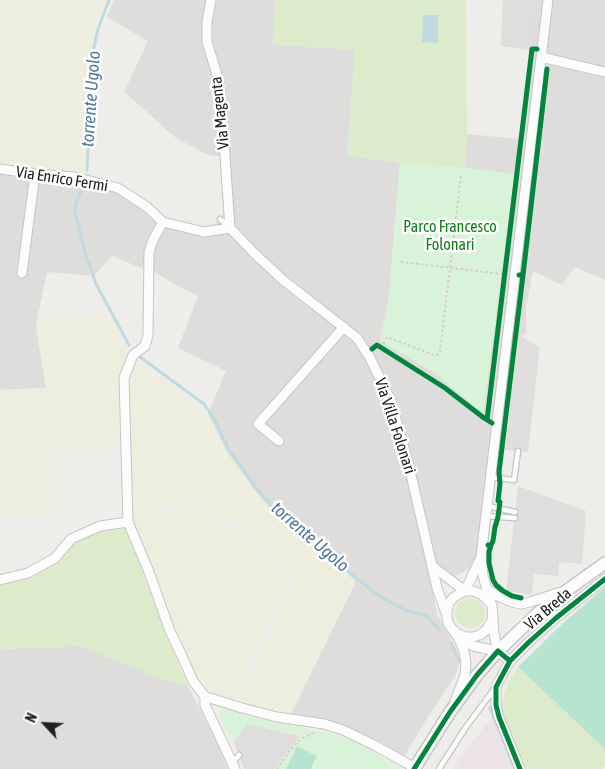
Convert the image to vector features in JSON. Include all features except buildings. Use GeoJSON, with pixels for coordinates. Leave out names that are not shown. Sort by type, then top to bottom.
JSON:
{"type":"FeatureCollection","features":[{"type":"Feature","properties":{"kind":"street","name":"Via Magenta"},"geometry":{"type":"LineString","coordinates":[[211,0],[207,22],[207,42],[219,81],[230,228]]}},
{"type":"Feature","properties":{"kind":"street"},"geometry":{"type":"LineString","coordinates":[[498,651],[494,634],[492,606],[483,576],[481,556],[548,0]]}},
{"type":"Feature","properties":{"kind":"street"},"geometry":{"type":"LineString","coordinates":[[541,57],[605,72]]}},
{"type":"Feature","properties":{"kind":"street","name":"Via Enrico Fermi"},"geometry":{"type":"LineString","coordinates":[[0,169],[74,177],[118,188],[148,207],[163,222],[204,232],[230,228]]}},
{"type":"Feature","properties":{"kind":"street"},"geometry":{"type":"LineString","coordinates":[[22,273],[35,174]]}},
{"type":"Feature","properties":{"kind":"street"},"geometry":{"type":"LineString","coordinates":[[163,222],[149,252],[148,335],[144,346],[133,355],[124,378],[128,522],[149,572],[170,631],[193,681],[206,698],[277,717],[324,724],[343,730],[415,768]]}},
{"type":"Feature","properties":{"kind":"street","name":"Via Villa Folonari"},"geometry":{"type":"LineString","coordinates":[[230,228],[283,280],[357,338],[369,356],[390,399],[410,466],[437,588],[447,616]]}},
{"type":"Feature","properties":{"kind":"street"},"geometry":{"type":"LineString","coordinates":[[279,441],[258,424],[344,327]]}},
{"type":"Feature","properties":{"kind":"street"},"geometry":{"type":"LineString","coordinates":[[0,580],[28,573],[55,558],[71,539],[100,526],[128,522]]}},
{"type":"Feature","properties":{"kind":"street"},"geometry":{"type":"LineString","coordinates":[[465,591],[481,556]]}},
{"type":"Feature","properties":{"kind":"street","name":"Via Breda"},"geometry":{"type":"LineString","coordinates":[[415,768],[450,712],[477,675],[498,651],[539,612],[605,563]]}},
{"type":"Feature","properties":{"kind":"street"},"geometry":{"type":"LineString","coordinates":[[432,566],[465,591]]}},
{"type":"Feature","properties":{"kind":"street","name":"Via Breda"},"geometry":{"type":"LineString","coordinates":[[496,687],[510,661],[529,642],[605,579]]}},
{"type":"Feature","properties":{"kind":"street"},"geometry":{"type":"LineString","coordinates":[[488,590],[512,602],[521,604],[566,591]]}},
{"type":"Feature","properties":{"kind":"street"},"geometry":{"type":"LineString","coordinates":[[450,712],[465,675],[465,655],[460,641],[448,623],[449,603],[453,598],[465,591],[473,591],[481,594],[492,606]]}},
{"type":"Feature","properties":{"kind":"street"},"geometry":{"type":"LineString","coordinates":[[452,629],[465,637],[480,635],[486,630],[493,617]]}},
{"type":"Feature","properties":{"kind":"street"},"geometry":{"type":"LineString","coordinates":[[460,641],[498,651],[510,661]]}},
{"type":"Feature","properties":{"kind":"street"},"geometry":{"type":"LineString","coordinates":[[496,687],[496,705],[499,717],[520,769]]}},
{"type":"Feature","properties":{"kind":"street"},"geometry":{"type":"LineString","coordinates":[[206,698],[205,705],[234,766]]}},
{"type":"Feature","properties":{"kind":"lane"},"geometry":{"type":"LineString","coordinates":[[220,219],[230,228]]}},
{"type":"Feature","properties":{"kind":"lane"},"geometry":{"type":"LineString","coordinates":[[490,477],[514,480],[518,451]]}},
{"type":"Feature","properties":{"kind":"lane"},"geometry":{"type":"LineString","coordinates":[[487,506],[515,512]]}},
{"type":"Feature","properties":{"kind":"lane"},"geometry":{"type":"LineString","coordinates":[[485,516],[515,518]]}},
{"type":"Feature","properties":{"kind":"lane"},"geometry":{"type":"LineString","coordinates":[[439,769],[466,727],[496,687]]}},
{"type":"Feature","properties":{"kind":"lane"},"geometry":{"type":"LineString","coordinates":[[234,766],[239,755]]}},
{"type":"Feature","properties":{"kind":"path"},"geometry":{"type":"LineString","coordinates":[[381,348],[388,337],[437,356],[439,354],[461,175]]}},
{"type":"Feature","properties":{"kind":"path"},"geometry":{"type":"LineString","coordinates":[[401,262],[506,274]]}},
{"type":"Feature","properties":{"kind":"path"},"geometry":{"type":"LineString","coordinates":[[504,284],[506,264]]}},
{"type":"Feature","properties":{"kind":"path"},"geometry":{"type":"LineString","coordinates":[[277,769],[294,745],[314,733],[324,724]]}},
{"type":"Feature","properties":{"kind":"shaded area"},"geometry":{"type":"Polygon","coordinates":[[[114,0],[275,0],[273,45],[355,50],[347,155],[400,163],[389,297],[380,341],[434,372],[483,413],[514,175],[465,168],[467,134],[519,139],[530,50],[501,46],[503,0],[605,0],[605,280],[575,267],[562,285],[533,271],[526,306],[526,333],[504,353],[490,486],[489,559],[450,579],[431,575],[437,615],[461,659],[455,676],[403,759],[322,720],[290,716],[355,581],[271,509],[258,495],[227,452],[208,414],[226,371],[178,348],[198,296],[155,272],[112,256],[94,276],[47,272],[36,325],[46,388],[0,390],[0,163],[75,174],[117,183],[169,220],[197,227],[211,226],[222,218],[226,196],[226,158],[206,154],[176,138],[124,92],[148,41],[107,17],[114,0]]]}},
{"type":"Feature","properties":{"kind":"shaded area"},"geometry":{"type":"Polygon","coordinates":[[[503,0],[535,0],[530,50],[501,46],[503,0]]]}},
{"type":"Feature","properties":{"kind":"shaded area"},"geometry":{"type":"Polygon","coordinates":[[[518,335],[540,347],[528,452],[505,450],[518,335]]]}},
{"type":"Feature","properties":{"kind":"shaded area"},"geometry":{"type":"Polygon","coordinates":[[[518,486],[586,511],[582,564],[559,562],[558,576],[534,574],[532,595],[506,591],[518,486]]]}},
{"type":"Feature","properties":{"kind":"shaded area"},"geometry":{"type":"Polygon","coordinates":[[[79,646],[166,681],[188,686],[213,734],[228,769],[0,769],[0,649],[79,646]]]}},
{"type":"Feature","properties":{"kind":"shaded area"},"geometry":{"type":"Polygon","coordinates":[[[494,715],[498,718],[519,769],[453,769],[464,752],[494,715]]]}},
{"type":"Feature","properties":{"kind":"shaded area"},"geometry":{"type":"Polygon","coordinates":[[[247,724],[300,736],[274,769],[244,769],[234,742],[247,724]]]}},
{"type":"Feature","properties":{"kind":"green space"},"geometry":{"type":"Polygon","coordinates":[[[0,0],[106,0],[100,12],[91,46],[83,175],[0,163],[0,0]]]}},
{"type":"Feature","properties":{"kind":"green space"},"geometry":{"type":"Polygon","coordinates":[[[275,0],[466,0],[467,134],[465,168],[400,163],[347,155],[355,50],[273,45],[275,0]]]}},
{"type":"Feature","properties":{"kind":"green space","name":"Parco Francesco Folonari"},"geometry":{"type":"Polygon","coordinates":[[[400,163],[514,174],[483,414],[434,372],[380,341],[389,297],[400,163]]]}},
{"type":"Feature","properties":{"kind":"green space"},"geometry":{"type":"Polygon","coordinates":[[[108,312],[130,354],[120,377],[119,446],[49,450],[46,516],[0,515],[0,390],[46,388],[36,325],[108,312]]]}},
{"type":"Feature","properties":{"kind":"green space"},"geometry":{"type":"Polygon","coordinates":[[[136,360],[208,414],[227,452],[258,495],[271,509],[355,581],[290,716],[237,702],[297,572],[196,498],[185,498],[167,506],[131,515],[128,378],[136,360]]]}},
{"type":"Feature","properties":{"kind":"green space"},"geometry":{"type":"Polygon","coordinates":[[[187,502],[194,502],[203,508],[291,573],[232,701],[206,695],[194,675],[182,651],[131,518],[168,511],[187,502]]]}},
{"type":"Feature","properties":{"kind":"green space"},"geometry":{"type":"Polygon","coordinates":[[[125,526],[165,632],[188,686],[166,681],[79,646],[0,649],[0,584],[30,577],[57,561],[74,541],[101,530],[125,526]]]}},
{"type":"Feature","properties":{"kind":"green space"},"geometry":{"type":"Polygon","coordinates":[[[605,587],[605,749],[518,667],[563,623],[605,587]]]}},
{"type":"Feature","properties":{"kind":"green space"},"geometry":{"type":"Polygon","coordinates":[[[470,598],[476,599],[484,607],[484,619],[476,627],[470,628],[464,627],[456,619],[455,613],[456,607],[464,599],[470,598]]]}},
{"type":"Feature","properties":{"kind":"green space"},"geometry":{"type":"Polygon","coordinates":[[[518,667],[605,749],[605,766],[602,769],[526,769],[504,717],[502,704],[508,682],[518,667]]]}},
{"type":"Feature","properties":{"kind":"green space"},"geometry":{"type":"Polygon","coordinates":[[[221,707],[251,717],[326,732],[351,740],[400,767],[399,769],[311,769],[317,756],[297,746],[286,769],[274,769],[299,735],[247,724],[234,742],[218,717],[221,707]]]}},
{"type":"Feature","properties":{"kind":"green space"},"geometry":{"type":"Polygon","coordinates":[[[297,746],[317,756],[311,769],[286,769],[297,746]]]}},
{"type":"Feature","properties":{"kind":"water"},"geometry":{"type":"Polygon","coordinates":[[[423,15],[438,15],[438,43],[422,42],[423,15]]]}},
{"type":"Feature","properties":{"kind":"waterway","name":"torrente Ugolo"},"geometry":{"type":"LineString","coordinates":[[87,170],[94,47],[98,29],[109,0]]}},
{"type":"Feature","properties":{"kind":"waterway"},"geometry":{"type":"LineString","coordinates":[[83,185],[75,211],[85,253],[96,284],[129,345]]}},
{"type":"Feature","properties":{"kind":"waterway","name":"torrente Ugolo"},"geometry":{"type":"LineString","coordinates":[[140,357],[204,404],[213,417],[229,450],[259,492],[273,507],[381,597],[407,611],[427,616],[439,630]]}},
{"type":"Feature","properties":{"kind":"waterway"},"geometry":{"type":"LineString","coordinates":[[451,643],[459,661]]}},
{"type":"Feature","properties":{"kind":"waterway"},"geometry":{"type":"LineString","coordinates":[[490,708],[515,769]]}},
{"type":"Feature","properties":{"kind":"cycle path"},"geometry":{"type":"LineString","coordinates":[[487,420],[532,49],[537,49]]}},
{"type":"Feature","properties":{"kind":"cycle path"},"geometry":{"type":"LineString","coordinates":[[519,275],[523,275],[547,69]]}},
{"type":"Feature","properties":{"kind":"cycle path"},"geometry":{"type":"LineString","coordinates":[[488,545],[491,545],[493,541],[500,502],[498,501],[499,472],[523,275]]}},
{"type":"Feature","properties":{"kind":"cycle path"},"geometry":{"type":"LineString","coordinates":[[372,349],[377,345],[445,388],[492,423]]}},
{"type":"Feature","properties":{"kind":"cycle path"},"geometry":{"type":"LineString","coordinates":[[491,545],[489,563],[493,580],[503,591],[521,598]]}},
{"type":"Feature","properties":{"kind":"cycle path"},"geometry":{"type":"LineString","coordinates":[[520,769],[499,717],[496,705],[496,687],[510,661],[529,642],[605,579]]}},
{"type":"Feature","properties":{"kind":"cycle path"},"geometry":{"type":"LineString","coordinates":[[414,769],[450,712],[477,675],[498,651],[510,661]]}}]}
